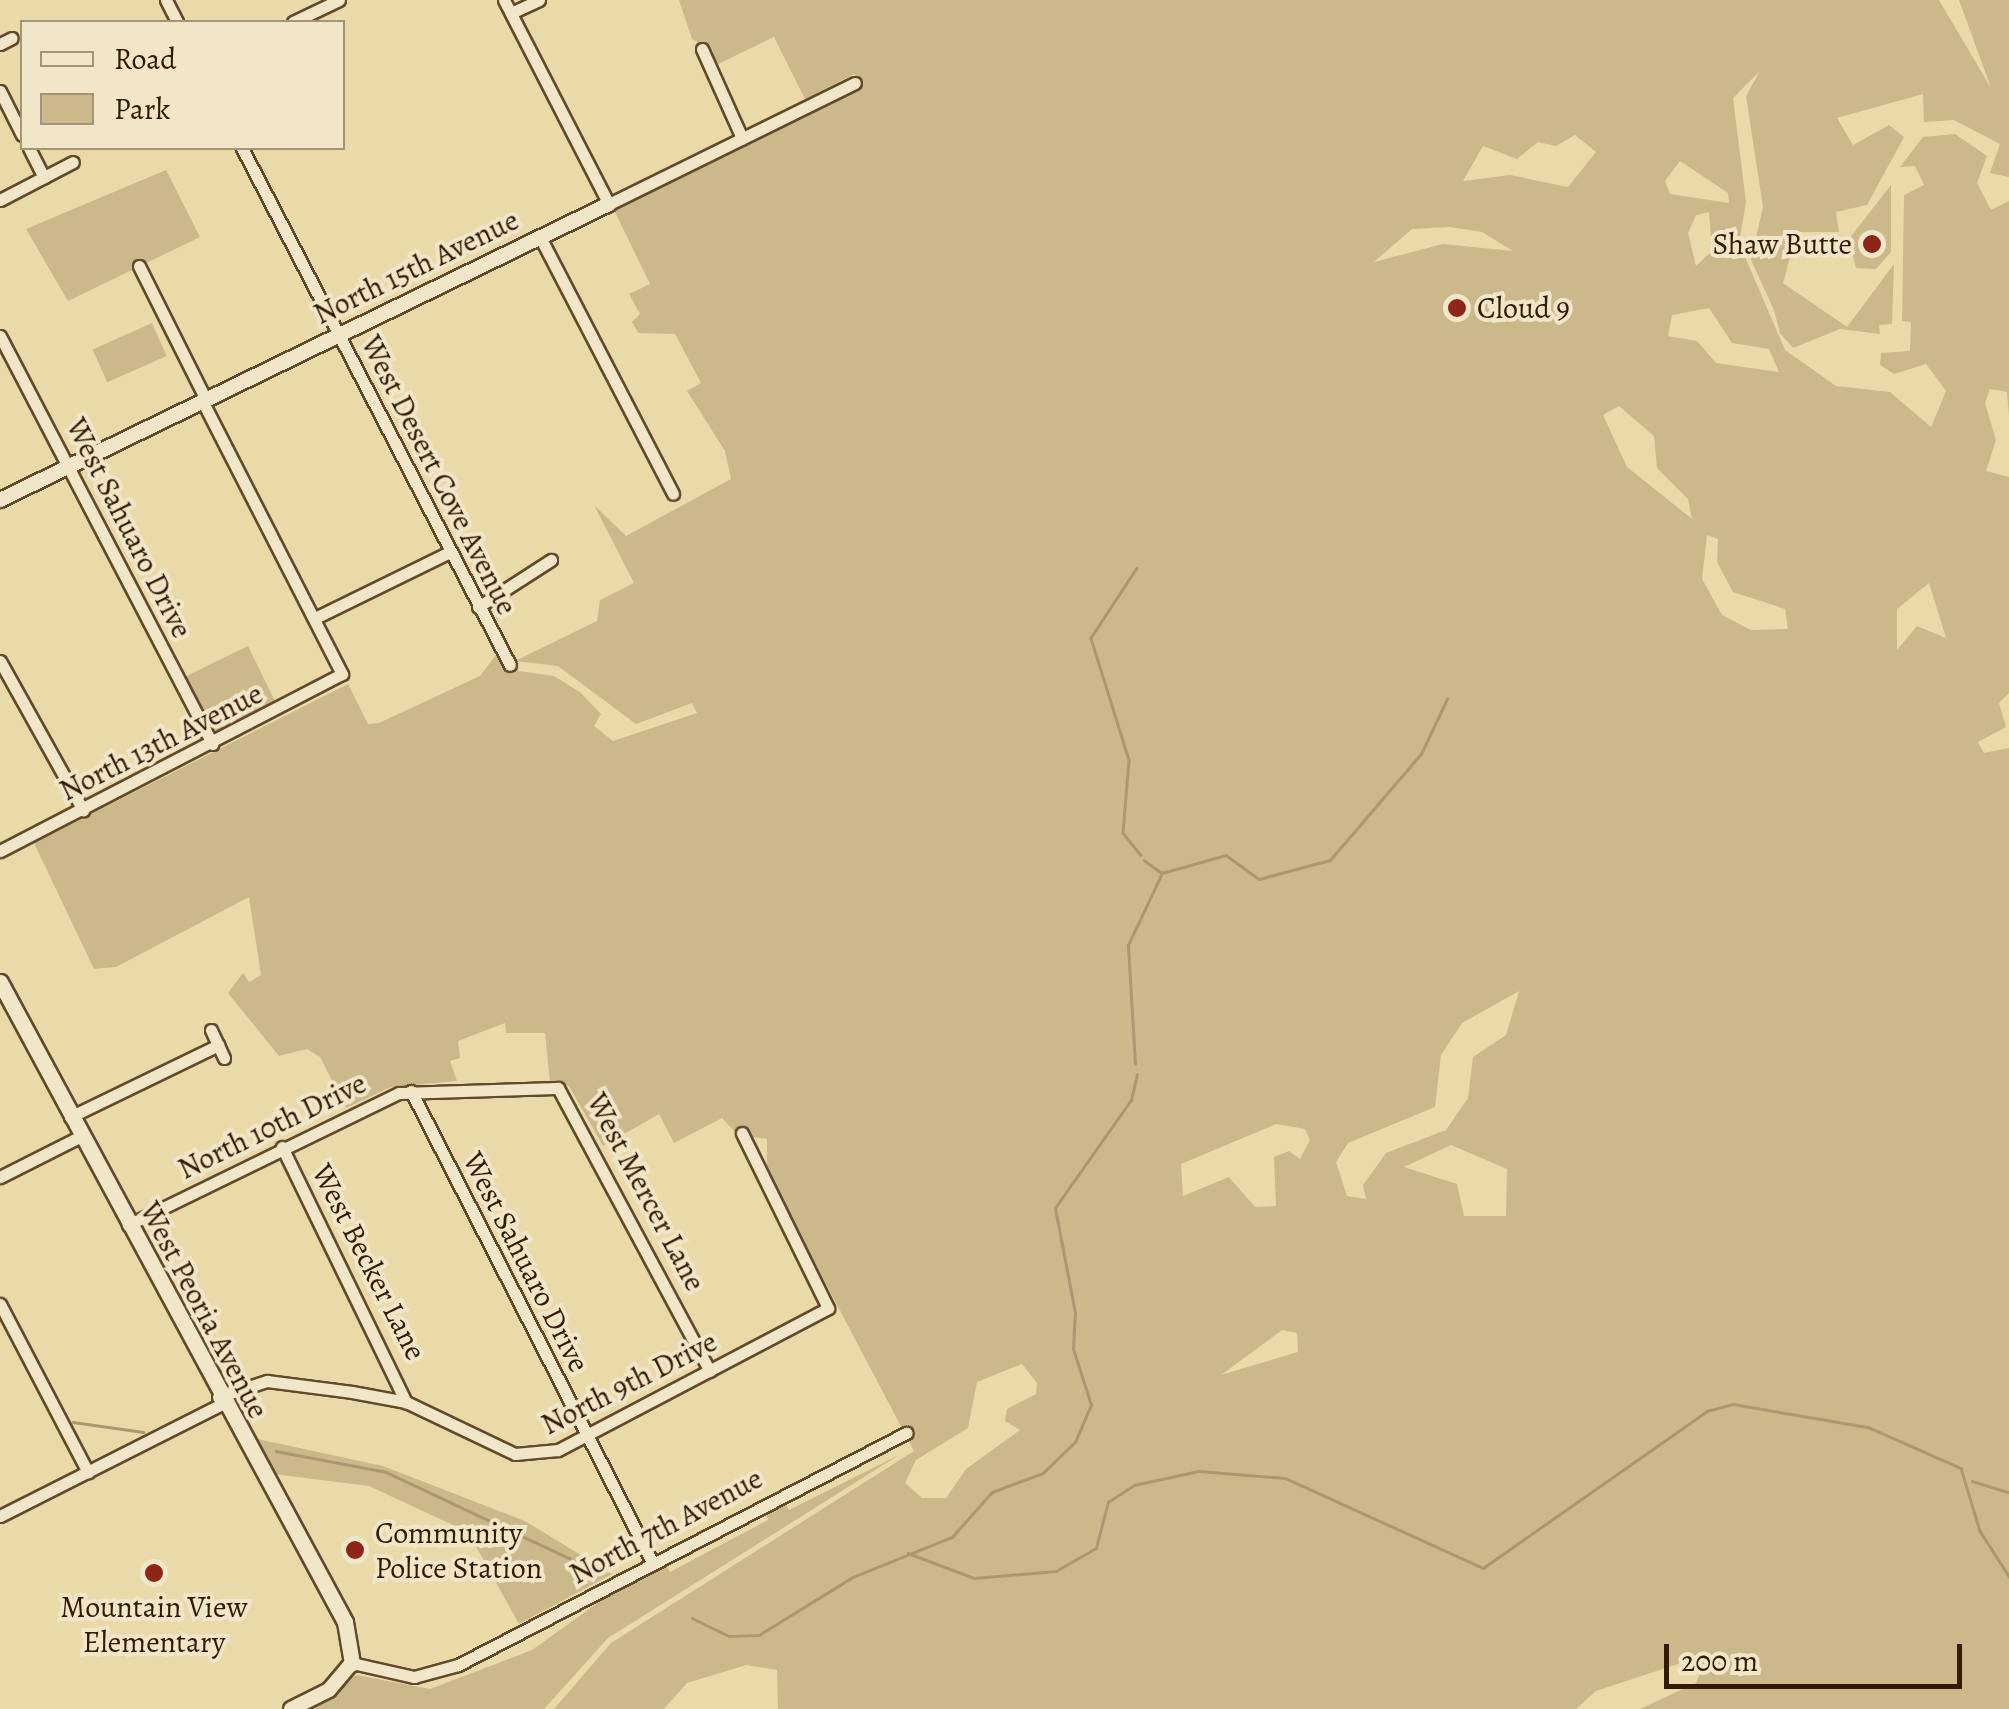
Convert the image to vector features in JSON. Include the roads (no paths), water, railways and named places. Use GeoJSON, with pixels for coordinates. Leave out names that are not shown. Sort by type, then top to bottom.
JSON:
{"type":"FeatureCollection","features":[{"type":"Feature","properties":{"kind":"main road","name":"West Peoria Avenue"},"geometry":{"type":"LineString","coordinates":[[0,982],[220,1401],[348,1627],[352,1663]]}},
{"type":"Feature","properties":{"kind":"street"},"geometry":{"type":"LineString","coordinates":[[297,20],[340,0]]}},
{"type":"Feature","properties":{"kind":"street"},"geometry":{"type":"LineString","coordinates":[[504,0],[609,204]]}},
{"type":"Feature","properties":{"kind":"street"},"geometry":{"type":"LineString","coordinates":[[511,13],[539,0]]}},
{"type":"Feature","properties":{"kind":"street"},"geometry":{"type":"LineString","coordinates":[[702,49],[742,138]]}},
{"type":"Feature","properties":{"kind":"street","name":"North 15th Avenue"},"geometry":{"type":"LineString","coordinates":[[0,500],[855,84]]}},
{"type":"Feature","properties":{"kind":"street"},"geometry":{"type":"LineString","coordinates":[[0,91],[20,132]]}},
{"type":"Feature","properties":{"kind":"street"},"geometry":{"type":"LineString","coordinates":[[0,122],[12,116]]}},
{"type":"Feature","properties":{"kind":"street"},"geometry":{"type":"LineString","coordinates":[[30,150],[44,177]]}},
{"type":"Feature","properties":{"kind":"street","name":"West Desert Cove Avenue"},"geometry":{"type":"LineString","coordinates":[[243,150],[510,665]]}},
{"type":"Feature","properties":{"kind":"street"},"geometry":{"type":"LineString","coordinates":[[0,200],[73,162]]}},
{"type":"Feature","properties":{"kind":"street"},"geometry":{"type":"LineString","coordinates":[[540,238],[674,494]]}},
{"type":"Feature","properties":{"kind":"street"},"geometry":{"type":"LineString","coordinates":[[138,266],[315,618],[450,552]]}},
{"type":"Feature","properties":{"kind":"street","name":"West Sahuaro Drive"},"geometry":{"type":"LineString","coordinates":[[0,336],[212,744]]}},
{"type":"Feature","properties":{"kind":"street"},"geometry":{"type":"LineString","coordinates":[[478,607],[551,560]]}},
{"type":"Feature","properties":{"kind":"street","name":"North 13th Avenue"},"geometry":{"type":"LineString","coordinates":[[0,851],[342,674],[315,618]]}},
{"type":"Feature","properties":{"kind":"street"},"geometry":{"type":"LineString","coordinates":[[2,668],[84,810]]}},
{"type":"Feature","properties":{"kind":"street"},"geometry":{"type":"LineString","coordinates":[[211,1030],[224,1058]]}},
{"type":"Feature","properties":{"kind":"street"},"geometry":{"type":"LineString","coordinates":[[70,1118],[218,1045]]}},
{"type":"Feature","properties":{"kind":"street","name":"North 10th Drive"},"geometry":{"type":"LineString","coordinates":[[128,1226],[282,1146],[411,1092],[564,1090]]}},
{"type":"Feature","properties":{"kind":"street","name":"West Mercer Lane"},"geometry":{"type":"LineString","coordinates":[[564,1090],[710,1371]]}},
{"type":"Feature","properties":{"kind":"street","name":"West Sahuaro Drive"},"geometry":{"type":"LineString","coordinates":[[411,1092],[652,1562]]}},
{"type":"Feature","properties":{"kind":"street","name":"North 9th Drive"},"geometry":{"type":"LineString","coordinates":[[0,1516],[220,1401],[267,1382],[406,1402],[525,1457],[587,1434],[710,1371],[828,1308],[742,1133]]}},
{"type":"Feature","properties":{"kind":"street"},"geometry":{"type":"LineString","coordinates":[[0,1176],[80,1136]]}},
{"type":"Feature","properties":{"kind":"street","name":"West Becker Lane"},"geometry":{"type":"LineString","coordinates":[[282,1146],[406,1402]]}},
{"type":"Feature","properties":{"kind":"street"},"geometry":{"type":"LineString","coordinates":[[0,1304],[88,1472]]}},
{"type":"Feature","properties":{"kind":"street","name":"North 7th Avenue"},"geometry":{"type":"LineString","coordinates":[[352,1663],[399,1676],[435,1673],[906,1432]]}},
{"type":"Feature","properties":{"kind":"street"},"geometry":{"type":"LineString","coordinates":[[291,1709],[329,1690],[352,1663]]}},
{"type":"Feature","properties":{"kind":"waterway"},"geometry":{"type":"LineString","coordinates":[[1137,568],[1091,638],[1129,760],[1123,833],[1141,855]]}},
{"type":"Feature","properties":{"kind":"waterway"},"geometry":{"type":"LineString","coordinates":[[1135,1064],[1128,945],[1162,873],[1226,855],[1259,879],[1330,860],[1421,754],[1447,699]]}},
{"type":"Feature","properties":{"kind":"waterway"},"geometry":{"type":"LineString","coordinates":[[1144,860],[1162,873]]}},
{"type":"Feature","properties":{"kind":"waterway"},"geometry":{"type":"LineString","coordinates":[[692,1618],[729,1636],[759,1635],[853,1577],[952,1537],[992,1492],[1043,1473],[1075,1442],[1091,1405],[1073,1349],[1075,1313],[1055,1208],[1131,1100],[1137,1075]]}},
{"type":"Feature","properties":{"kind":"waterway"},"geometry":{"type":"LineString","coordinates":[[908,1553],[974,1578],[1056,1571],[1096,1548],[1108,1502],[1134,1485],[1199,1471],[1285,1478],[1483,1568],[1707,1411],[1733,1404],[1868,1427],[1961,1468],[1980,1531],[2009,1576]]}},
{"type":"Feature","properties":{"kind":"waterway"},"geometry":{"type":"LineString","coordinates":[[73,1422],[143,1432]]}},
{"type":"Feature","properties":{"kind":"waterway"},"geometry":{"type":"LineString","coordinates":[[276,1451],[386,1472],[596,1571]]}},
{"type":"Feature","properties":{"kind":"waterway"},"geometry":{"type":"LineString","coordinates":[[1972,1481],[2009,1492]]}},
{"type":"Feature","properties":{"kind":"place","name":"Shaw Butte"},"geometry":{"type":"Point","coordinates":[1872,244]}},
{"type":"Feature","properties":{"kind":"place","name":"Cloud 9"},"geometry":{"type":"Point","coordinates":[1457,308]}},
{"type":"Feature","properties":{"kind":"place","name":"Community Police Station"},"geometry":{"type":"Point","coordinates":[355,1550]}},
{"type":"Feature","properties":{"kind":"place","name":"Mountain View Elementary"},"geometry":{"type":"Point","coordinates":[154,1573]}}]}
